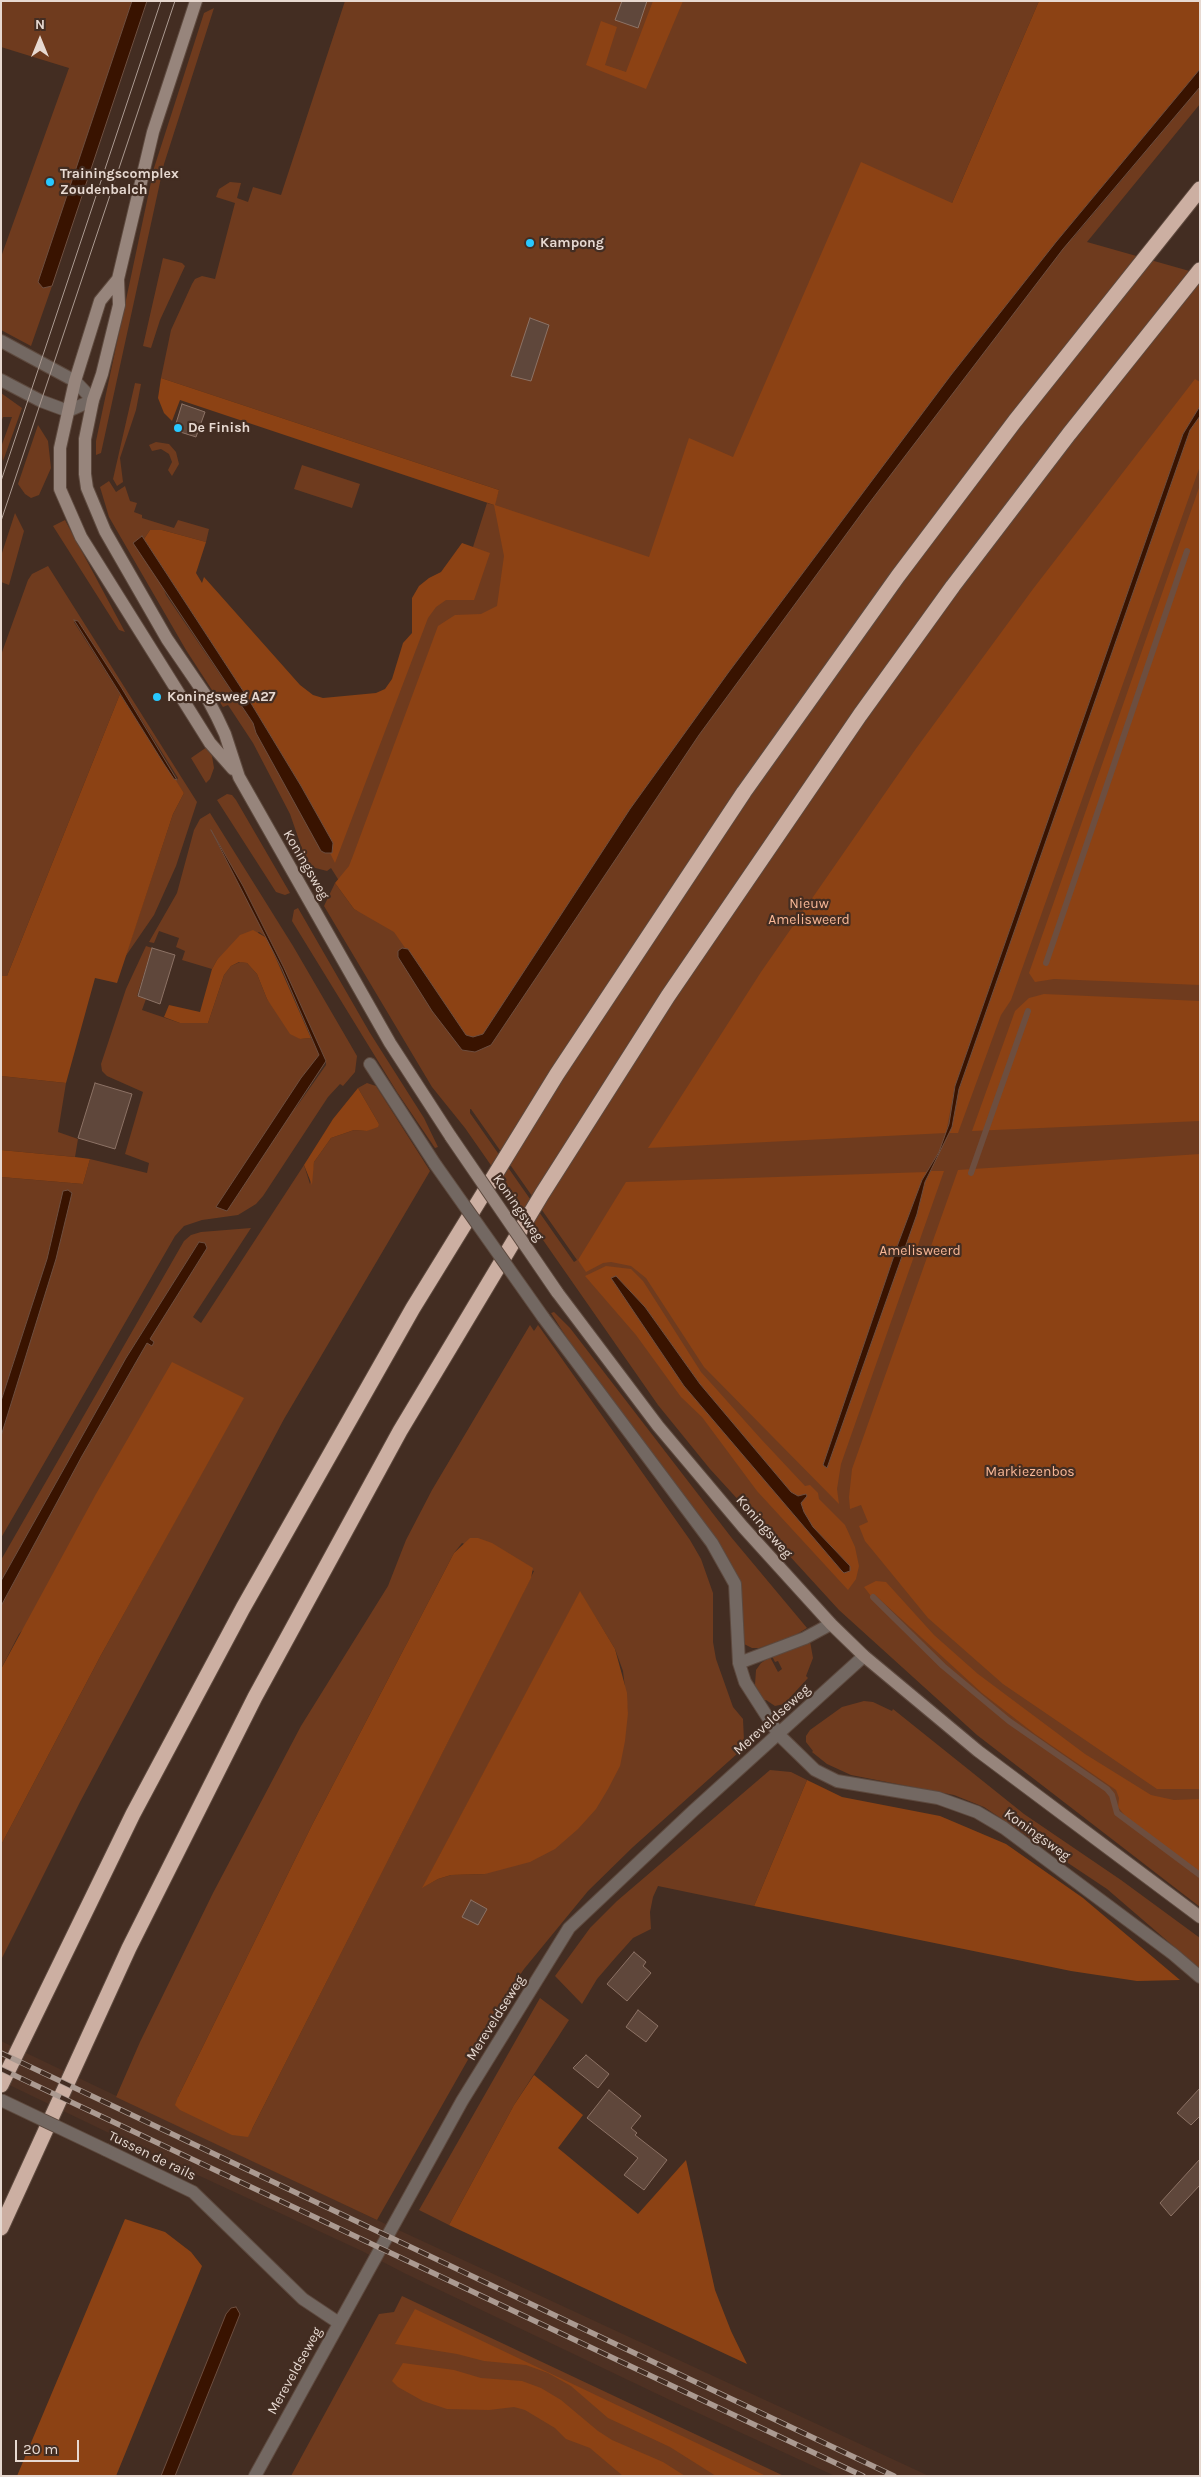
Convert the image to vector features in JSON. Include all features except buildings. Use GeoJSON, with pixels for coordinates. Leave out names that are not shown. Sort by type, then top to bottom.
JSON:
{"type":"FeatureCollection","features":[{"type":"Feature","properties":{"kind":"highway"},"geometry":{"type":"LineString","coordinates":[[1,2085],[133,1814],[243,1608],[413,1308],[557,1074],[744,792],[898,576],[1014,421],[1200,189]]}},
{"type":"Feature","properties":{"kind":"highway"},"geometry":{"type":"LineString","coordinates":[[1,2228],[128,1948],[251,1706],[329,1558],[400,1432],[527,1219],[668,996],[860,715],[953,586],[1064,441],[1200,270]]}},
{"type":"Feature","properties":{"kind":"main road"},"geometry":{"type":"LineString","coordinates":[[118,279],[153,132],[196,1]]}},
{"type":"Feature","properties":{"kind":"main road","name":"Koningsweg"},"geometry":{"type":"LineString","coordinates":[[118,279],[100,301],[75,381],[60,448],[60,489],[81,537],[210,743],[236,772],[390,1043],[451,1137],[558,1292],[658,1426],[742,1527],[831,1624],[864,1656],[978,1751],[1200,1917]]}},
{"type":"Feature","properties":{"kind":"main road","name":"Koningsweg"},"geometry":{"type":"LineString","coordinates":[[118,279],[119,305],[102,374],[93,400],[86,439],[85,474],[88,488],[102,525],[167,639],[206,696],[226,734],[236,772]]}},
{"type":"Feature","properties":{"kind":"street"},"geometry":{"type":"LineString","coordinates":[[1,341],[75,381],[93,400],[68,411],[41,401],[1,380]]}},
{"type":"Feature","properties":{"kind":"street","name":"Koningsweg"},"geometry":{"type":"LineString","coordinates":[[370,1064],[435,1164],[543,1317],[712,1544],[735,1584],[739,1662],[745,1682],[778,1735],[816,1770],[837,1781],[938,1798],[977,1812],[1019,1840],[1173,1954],[1200,1977]]}},
{"type":"Feature","properties":{"kind":"street"},"geometry":{"type":"LineString","coordinates":[[739,1662],[805,1638],[831,1624]]}},
{"type":"Feature","properties":{"kind":"street","name":"Mereveldseweg"},"geometry":{"type":"LineString","coordinates":[[255,2476],[462,2102],[569,1928],[693,1810],[864,1656]]}},
{"type":"Feature","properties":{"kind":"street","name":"Tussen de rails"},"geometry":{"type":"LineString","coordinates":[[1,2100],[193,2192],[303,2299],[339,2323]]}},
{"type":"Feature","properties":{"kind":"shaded area"},"geometry":{"type":"Polygon","coordinates":[[[132,1],[147,1],[52,286],[43,288],[38,282],[132,1]]]}},
{"type":"Feature","properties":{"kind":"shaded area"},"geometry":{"type":"Polygon","coordinates":[[[1200,69],[1200,87],[1063,249],[867,506],[699,735],[491,1045],[475,1052],[462,1050],[432,1011],[398,957],[398,951],[402,948],[408,949],[466,1035],[473,1037],[483,1034],[630,809],[728,673],[951,375],[1056,242],[1200,69]]]}},
{"type":"Feature","properties":{"kind":"shaded area"},"geometry":{"type":"Polygon","coordinates":[[[1200,406],[1200,416],[1190,430],[959,1089],[952,1127],[925,1182],[917,1214],[827,1468],[823,1465],[898,1244],[922,1180],[939,1152],[949,1124],[955,1086],[1183,434],[1200,406]]]}},
{"type":"Feature","properties":{"kind":"shaded area"},"geometry":{"type":"Polygon","coordinates":[[[142,536],[249,700],[301,786],[333,843],[332,853],[321,851],[256,733],[253,723],[133,543],[142,536]]]}},
{"type":"Feature","properties":{"kind":"shaded area"},"geometry":{"type":"Polygon","coordinates":[[[74,620],[78,621],[121,687],[177,780],[174,779],[164,764],[74,620]]]}},
{"type":"Feature","properties":{"kind":"shaded area"},"geometry":{"type":"Polygon","coordinates":[[[211,830],[243,886],[284,968],[326,1061],[227,1211],[216,1207],[301,1078],[319,1055],[282,969],[211,830]]]}},
{"type":"Feature","properties":{"kind":"shaded area"},"geometry":{"type":"Polygon","coordinates":[[[68,1190],[72,1193],[56,1259],[1,1436],[1,1401],[47,1259],[63,1191],[68,1190]]]}},
{"type":"Feature","properties":{"kind":"shaded area"},"geometry":{"type":"Polygon","coordinates":[[[199,1242],[205,1243],[207,1248],[150,1339],[154,1342],[152,1346],[147,1343],[82,1456],[1,1606],[1,1581],[126,1358],[199,1242]]]}},
{"type":"Feature","properties":{"kind":"shaded area"},"geometry":{"type":"Polygon","coordinates":[[[616,1276],[645,1307],[700,1384],[791,1492],[798,1496],[806,1494],[807,1496],[801,1503],[804,1512],[813,1527],[850,1566],[850,1571],[844,1573],[841,1570],[684,1386],[611,1278],[616,1276]]]}},
{"type":"Feature","properties":{"kind":"shaded area"},"geometry":{"type":"Polygon","coordinates":[[[1,2041],[377,2220],[929,2476],[835,2476],[672,2401],[404,2273],[362,2251],[163,2159],[1,2081],[1,2041]]]}},
{"type":"Feature","properties":{"kind":"shaded area"},"geometry":{"type":"Polygon","coordinates":[[[236,2307],[240,2314],[175,2476],[161,2476],[226,2314],[231,2308],[236,2307]]]}},
{"type":"Feature","properties":{"kind":"green space","name":"Trainingscomplex Zoudenbalch"},"geometry":{"type":"Polygon","coordinates":[[[1,1],[132,1],[43,288],[52,286],[31,346],[1,330],[1,257],[69,68],[1,47],[1,1]]]}},
{"type":"Feature","properties":{"kind":"green space","name":"Nieuw Amelisweerd"},"geometry":{"type":"Polygon","coordinates":[[[345,1],[1039,1],[952,203],[1073,238],[1200,87],[1200,104],[1087,242],[1200,274],[1200,1907],[977,1735],[839,1610],[710,1469],[658,1405],[465,1128],[432,1087],[324,906],[335,883],[354,909],[358,911],[331,868],[327,871],[308,866],[290,814],[253,743],[228,705],[223,707],[186,650],[109,517],[100,487],[109,481],[116,492],[125,486],[130,501],[137,503],[134,512],[142,515],[142,518],[174,528],[178,520],[209,529],[206,542],[162,530],[150,530],[144,539],[166,595],[253,723],[256,733],[316,841],[435,602],[459,591],[487,503],[494,505],[499,490],[161,378],[171,330],[192,284],[195,279],[202,276],[215,279],[235,203],[216,197],[219,189],[230,182],[241,183],[237,198],[248,202],[253,187],[281,195],[345,1]],[[471,1109],[470,1113],[574,1262],[577,1260],[471,1109]]]}},
{"type":"Feature","properties":{"kind":"green space"},"geometry":{"type":"Polygon","coordinates":[[[653,1],[683,1],[646,89],[586,65],[601,21],[617,27],[605,65],[626,72],[653,1]]]}},
{"type":"Feature","properties":{"kind":"green space"},"geometry":{"type":"Polygon","coordinates":[[[1039,1],[1200,1],[1200,69],[1056,242],[951,375],[728,673],[630,809],[483,1034],[473,1037],[466,1035],[394,932],[354,909],[335,883],[349,866],[438,626],[455,615],[481,614],[497,606],[504,556],[494,505],[180,400],[172,421],[164,413],[158,398],[161,378],[499,490],[495,505],[649,557],[689,438],[733,457],[861,162],[952,203],[1039,1]]]}},
{"type":"Feature","properties":{"kind":"green space"},"geometry":{"type":"Polygon","coordinates":[[[214,8],[164,164],[101,453],[96,455],[96,441],[154,168],[204,13],[214,8]]]}},
{"type":"Feature","properties":{"kind":"green space"},"geometry":{"type":"Polygon","coordinates":[[[163,258],[182,263],[185,266],[160,320],[151,348],[143,346],[163,258]]]}},
{"type":"Feature","properties":{"kind":"green space"},"geometry":{"type":"Polygon","coordinates":[[[1195,379],[1200,382],[1200,406],[1183,434],[955,1086],[946,1133],[648,1148],[761,972],[915,750],[1033,589],[1195,379]]]}},
{"type":"Feature","properties":{"kind":"green space"},"geometry":{"type":"Polygon","coordinates":[[[135,383],[141,384],[136,410],[120,458],[123,482],[117,486],[113,479],[135,383]]]}},
{"type":"Feature","properties":{"kind":"green space"},"geometry":{"type":"Polygon","coordinates":[[[1,393],[22,408],[3,461],[1,447],[12,417],[3,417],[1,422],[1,393]]]}},
{"type":"Feature","properties":{"kind":"green space"},"geometry":{"type":"Polygon","coordinates":[[[1200,416],[1200,466],[1011,1000],[1001,1015],[958,1133],[949,1133],[959,1089],[1190,430],[1200,416]]]}},
{"type":"Feature","properties":{"kind":"green space"},"geometry":{"type":"Polygon","coordinates":[[[38,425],[48,441],[51,468],[39,495],[31,498],[25,494],[18,484],[38,425]]]}},
{"type":"Feature","properties":{"kind":"green space"},"geometry":{"type":"Polygon","coordinates":[[[156,442],[169,444],[176,452],[179,464],[172,476],[168,470],[172,462],[169,454],[161,449],[152,451],[149,445],[156,442]]]}},
{"type":"Feature","properties":{"kind":"green space"},"geometry":{"type":"Polygon","coordinates":[[[302,465],[360,484],[352,508],[294,489],[302,465]]]}},
{"type":"Feature","properties":{"kind":"green space"},"geometry":{"type":"Polygon","coordinates":[[[1200,485],[1200,985],[1054,979],[1035,982],[1029,973],[1200,485]]]}},
{"type":"Feature","properties":{"kind":"green space"},"geometry":{"type":"Polygon","coordinates":[[[15,513],[24,531],[9,585],[1,582],[1,556],[15,513]]]}},
{"type":"Feature","properties":{"kind":"green space"},"geometry":{"type":"Polygon","coordinates":[[[65,520],[125,632],[119,630],[53,526],[65,520]]]}},
{"type":"Feature","properties":{"kind":"green space"},"geometry":{"type":"Polygon","coordinates":[[[150,530],[162,530],[206,542],[196,573],[202,583],[204,577],[300,685],[313,695],[323,698],[376,693],[385,689],[392,679],[403,643],[412,633],[412,598],[419,586],[441,572],[462,543],[490,553],[474,600],[446,600],[436,607],[428,618],[335,863],[330,853],[332,853],[333,843],[301,786],[249,700],[144,539],[150,530]]]}},
{"type":"Feature","properties":{"kind":"green space"},"geometry":{"type":"Polygon","coordinates":[[[48,566],[197,802],[176,866],[154,915],[125,957],[173,814],[184,793],[174,779],[177,780],[178,778],[121,687],[78,621],[74,622],[120,694],[7,976],[1,976],[1,655],[28,580],[32,574],[48,566]]]}},
{"type":"Feature","properties":{"kind":"green space"},"geometry":{"type":"Polygon","coordinates":[[[120,694],[184,793],[173,814],[117,983],[95,978],[66,1083],[1,1076],[1,976],[7,976],[120,694]]]}},
{"type":"Feature","properties":{"kind":"green space"},"geometry":{"type":"Polygon","coordinates":[[[207,747],[212,756],[214,768],[210,779],[206,783],[191,758],[207,747]]]}},
{"type":"Feature","properties":{"kind":"green space"},"geometry":{"type":"Polygon","coordinates":[[[227,794],[232,795],[236,800],[290,893],[285,895],[276,892],[217,800],[227,794]]]}},
{"type":"Feature","properties":{"kind":"green space"},"geometry":{"type":"Polygon","coordinates":[[[210,813],[293,946],[357,1056],[355,1072],[343,1086],[340,1084],[328,1097],[256,1204],[238,1215],[202,1220],[184,1226],[175,1236],[1,1538],[1,1436],[25,1356],[63,1191],[47,1259],[1,1401],[1,1177],[83,1184],[90,1159],[147,1173],[149,1163],[125,1154],[143,1092],[107,1076],[102,1071],[101,1064],[126,989],[146,946],[152,948],[137,996],[146,999],[142,1010],[180,1023],[208,1023],[224,975],[231,966],[240,962],[247,963],[257,974],[267,999],[300,1039],[311,1038],[320,1056],[295,1109],[326,1065],[326,1061],[284,968],[243,886],[211,831],[267,938],[259,932],[217,960],[212,969],[182,960],[185,951],[176,947],[179,938],[159,931],[154,943],[149,942],[177,893],[194,830],[200,819],[210,813]]]}},
{"type":"Feature","properties":{"kind":"green space"},"geometry":{"type":"Polygon","coordinates":[[[298,908],[370,1033],[424,1118],[438,1147],[435,1148],[397,1092],[292,921],[294,910],[298,908]]]}},
{"type":"Feature","properties":{"kind":"green space"},"geometry":{"type":"Polygon","coordinates":[[[253,930],[267,938],[311,1038],[300,1039],[290,1034],[267,999],[257,974],[247,963],[239,962],[231,966],[224,975],[208,1023],[180,1023],[164,1017],[169,1005],[200,1012],[212,969],[217,960],[240,935],[253,930]]]}},
{"type":"Feature","properties":{"kind":"green space"},"geometry":{"type":"Polygon","coordinates":[[[1044,994],[1200,1001],[1200,1121],[972,1131],[1015,1011],[1029,998],[1044,994]]]}},
{"type":"Feature","properties":{"kind":"green space"},"geometry":{"type":"Polygon","coordinates":[[[1,1076],[66,1083],[58,1132],[78,1139],[75,1157],[1,1150],[1,1076]]]}},
{"type":"Feature","properties":{"kind":"green space"},"geometry":{"type":"Polygon","coordinates":[[[367,1083],[376,1086],[430,1171],[284,1419],[80,1802],[1,1960],[1,1845],[101,1655],[243,1398],[19,1634],[1,1669],[1,1606],[82,1456],[147,1343],[152,1345],[149,1339],[207,1248],[205,1243],[199,1242],[126,1358],[1,1581],[1,1560],[184,1241],[191,1235],[201,1232],[251,1228],[193,1317],[201,1323],[304,1165],[310,1184],[314,1162],[331,1138],[354,1130],[367,1131],[379,1124],[358,1088],[367,1083]]]}},
{"type":"Feature","properties":{"kind":"green space"},"geometry":{"type":"Polygon","coordinates":[[[358,1088],[379,1124],[378,1127],[367,1131],[354,1130],[331,1138],[314,1162],[312,1185],[304,1165],[333,1119],[358,1088]]]}},
{"type":"Feature","properties":{"kind":"green space"},"geometry":{"type":"Polygon","coordinates":[[[1,1150],[90,1159],[83,1184],[1,1177],[1,1150]]]}},
{"type":"Feature","properties":{"kind":"green space","name":"Markiezenbos"},"geometry":{"type":"Polygon","coordinates":[[[1200,1154],[1200,1789],[1157,1789],[1003,1684],[928,1618],[865,1541],[859,1526],[868,1522],[861,1505],[850,1509],[849,1497],[852,1469],[958,1170],[1200,1154]]]}},
{"type":"Feature","properties":{"kind":"green space"},"geometry":{"type":"Polygon","coordinates":[[[931,1171],[944,1171],[841,1464],[837,1489],[839,1504],[704,1367],[646,1278],[631,1266],[611,1262],[603,1263],[586,1272],[578,1260],[626,1182],[927,1172],[922,1180],[898,1244],[823,1465],[827,1468],[917,1214],[925,1182],[931,1171]]]}},
{"type":"Feature","properties":{"kind":"green space"},"geometry":{"type":"Polygon","coordinates":[[[606,1266],[631,1269],[643,1281],[701,1372],[805,1486],[810,1485],[818,1493],[819,1499],[845,1525],[855,1547],[859,1566],[856,1579],[848,1590],[757,1491],[702,1417],[681,1397],[636,1335],[585,1276],[606,1266]],[[612,1279],[684,1386],[844,1573],[850,1566],[813,1527],[804,1512],[801,1502],[807,1496],[798,1496],[791,1492],[700,1384],[645,1307],[612,1279]]]}},
{"type":"Feature","properties":{"kind":"green space"},"geometry":{"type":"Polygon","coordinates":[[[554,1312],[570,1328],[731,1537],[807,1628],[794,1636],[759,1648],[752,1648],[744,1644],[730,1562],[721,1546],[572,1346],[551,1313],[554,1312]]]}},
{"type":"Feature","properties":{"kind":"green space"},"geometry":{"type":"Polygon","coordinates":[[[530,1325],[534,1331],[538,1325],[690,1540],[701,1559],[713,1593],[713,1642],[716,1659],[733,1707],[743,1719],[744,1741],[738,1753],[633,1847],[588,1891],[524,1969],[495,2012],[377,2220],[116,2097],[140,2042],[213,1893],[301,1726],[388,1586],[406,1540],[432,1490],[530,1325]],[[462,1543],[454,1553],[312,1825],[178,2097],[252,2129],[534,1571],[462,1543]],[[580,1592],[423,1887],[451,1875],[485,1874],[628,1713],[623,1671],[615,1649],[580,1592]]]}},
{"type":"Feature","properties":{"kind":"green space"},"geometry":{"type":"Polygon","coordinates":[[[172,1362],[244,1398],[101,1655],[1,1845],[1,1669],[96,1494],[172,1362]]]}},
{"type":"Feature","properties":{"kind":"green space"},"geometry":{"type":"Polygon","coordinates":[[[470,1538],[478,1538],[492,1543],[533,1568],[531,1578],[248,2137],[232,2135],[180,2110],[175,2105],[178,2097],[312,1825],[454,1553],[470,1538]]]}},
{"type":"Feature","properties":{"kind":"green space"},"geometry":{"type":"Polygon","coordinates":[[[876,1581],[886,1582],[934,1635],[978,1674],[1085,1754],[1151,1795],[1174,1800],[1200,1799],[1200,1873],[1126,1817],[1118,1807],[1119,1798],[1116,1790],[1035,1734],[982,1693],[874,1594],[871,1596],[864,1587],[876,1581]]]}},
{"type":"Feature","properties":{"kind":"green space"},"geometry":{"type":"Polygon","coordinates":[[[580,1591],[615,1649],[627,1693],[628,1713],[625,1741],[620,1766],[608,1789],[596,1809],[578,1829],[555,1849],[530,1862],[485,1874],[451,1875],[438,1879],[422,1888],[580,1591]]]}},
{"type":"Feature","properties":{"kind":"green space"},"geometry":{"type":"Polygon","coordinates":[[[810,1641],[813,1658],[806,1676],[808,1678],[784,1704],[775,1706],[766,1700],[764,1701],[755,1685],[756,1670],[761,1663],[770,1657],[778,1672],[782,1669],[778,1661],[775,1662],[772,1656],[810,1641]]]}},
{"type":"Feature","properties":{"kind":"green space"},"geometry":{"type":"Polygon","coordinates":[[[864,1701],[873,1702],[892,1711],[893,1709],[1024,1814],[1121,1880],[1200,1938],[1200,1969],[1107,1889],[984,1807],[954,1795],[851,1775],[827,1764],[812,1752],[806,1742],[806,1736],[810,1730],[842,1707],[864,1701]]]}},
{"type":"Feature","properties":{"kind":"green space"},"geometry":{"type":"Polygon","coordinates":[[[770,1770],[791,1772],[807,1780],[754,1906],[658,1886],[653,1897],[650,1912],[651,1929],[633,1938],[597,1979],[582,2004],[555,1976],[590,1928],[617,1901],[770,1770]]]}},
{"type":"Feature","properties":{"kind":"green space"},"geometry":{"type":"Polygon","coordinates":[[[807,1780],[842,1797],[940,1816],[1006,1844],[1083,1898],[1180,1980],[1137,1981],[1071,1971],[754,1906],[807,1780]]]}},
{"type":"Feature","properties":{"kind":"green space"},"geometry":{"type":"Polygon","coordinates":[[[540,1998],[569,2020],[514,2105],[449,2225],[419,2210],[540,1998]]]}},
{"type":"Feature","properties":{"kind":"green space"},"geometry":{"type":"Polygon","coordinates":[[[534,2075],[583,2115],[558,2148],[638,2214],[686,2160],[715,2290],[731,2331],[747,2364],[449,2225],[514,2105],[534,2075]]]}},
{"type":"Feature","properties":{"kind":"green space"},"geometry":{"type":"Polygon","coordinates":[[[125,2219],[165,2232],[191,2252],[202,2266],[116,2476],[17,2476],[125,2219]]]}},
{"type":"Feature","properties":{"kind":"green space"},"geometry":{"type":"Polygon","coordinates":[[[402,2296],[784,2476],[291,2476],[379,2314],[394,2312],[402,2296]]]}},
{"type":"Feature","properties":{"kind":"green space"},"geometry":{"type":"Polygon","coordinates":[[[415,2309],[766,2476],[716,2476],[670,2447],[608,2418],[571,2386],[548,2373],[526,2365],[484,2361],[457,2354],[395,2344],[415,2309]]]}},
{"type":"Feature","properties":{"kind":"green space"},"geometry":{"type":"Polygon","coordinates":[[[403,2363],[454,2370],[481,2378],[522,2381],[541,2388],[561,2400],[598,2431],[612,2440],[663,2462],[685,2476],[623,2476],[590,2448],[566,2439],[555,2428],[525,2410],[514,2407],[489,2410],[447,2409],[423,2401],[398,2387],[392,2381],[403,2363]]]}},
{"type":"Feature","properties":{"kind":"waterway"},"geometry":{"type":"LineString","coordinates":[[1046,963],[1187,551]]}},
{"type":"Feature","properties":{"kind":"waterway"},"geometry":{"type":"LineString","coordinates":[[971,1173],[1028,1011]]}},
{"type":"Feature","properties":{"kind":"waterway"},"geometry":{"type":"LineString","coordinates":[[873,1597],[943,1666],[1009,1721],[1107,1789],[1112,1795],[1117,1813],[1200,1875]]}},
{"type":"Feature","properties":{"kind":"tram line"},"geometry":{"type":"LineString","coordinates":[[1,481],[161,1]]}},
{"type":"Feature","properties":{"kind":"tram line"},"geometry":{"type":"LineString","coordinates":[[1,521],[175,1]]}},
{"type":"Feature","properties":{"kind":"railway"},"geometry":{"type":"LineString","coordinates":[[1,2053],[894,2476]]}},
{"type":"Feature","properties":{"kind":"railway"},"geometry":{"type":"LineString","coordinates":[[1,2069],[863,2476]]}},
{"type":"Feature","properties":{"kind":"place","name":"Trainingscomplex Zoudenbalch"},"geometry":{"type":"Point","coordinates":[50,182]}},
{"type":"Feature","properties":{"kind":"place","name":"Kampong"},"geometry":{"type":"Point","coordinates":[530,243]}},
{"type":"Feature","properties":{"kind":"place","name":"De Finish"},"geometry":{"type":"Point","coordinates":[178,428]}},
{"type":"Feature","properties":{"kind":"place","name":"Koningsweg A27"},"geometry":{"type":"Point","coordinates":[157,697]}},
{"type":"Feature","properties":{"kind":"park label","name":"Amelisweerd"},"geometry":{"type":"Point","coordinates":[920,1251]}}]}
